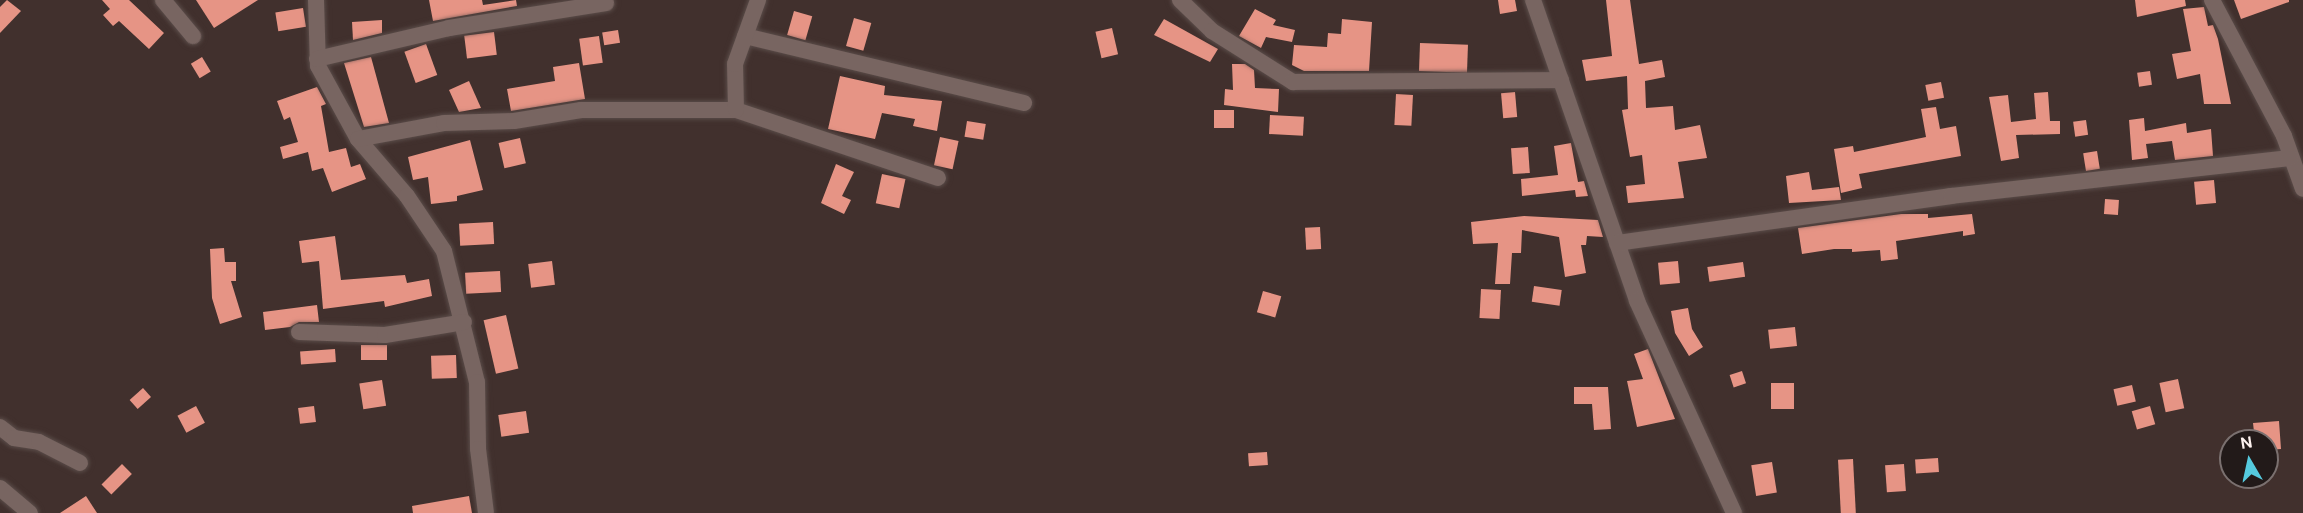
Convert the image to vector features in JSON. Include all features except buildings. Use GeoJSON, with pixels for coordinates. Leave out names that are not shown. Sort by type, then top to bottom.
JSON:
{"type":"FeatureCollection","features":[{"type":"Feature","properties":{"kind":"street"},"geometry":{"type":"LineString","coordinates":[[163,0],[193,36]]}},
{"type":"Feature","properties":{"kind":"street"},"geometry":{"type":"LineString","coordinates":[[316,0],[317,59],[358,139],[406,195],[444,251],[464,322],[477,382],[478,449],[486,513]]}},
{"type":"Feature","properties":{"kind":"street"},"geometry":{"type":"LineString","coordinates":[[736,110],[735,64],[758,0]]}},
{"type":"Feature","properties":{"kind":"street"},"geometry":{"type":"LineString","coordinates":[[1180,0],[1212,31],[1293,82],[1562,80]]}},
{"type":"Feature","properties":{"kind":"street"},"geometry":{"type":"LineString","coordinates":[[1533,0],[1637,301],[1734,513]]}},
{"type":"Feature","properties":{"kind":"street"},"geometry":{"type":"LineString","coordinates":[[2212,0],[2284,136],[2303,189]]}},
{"type":"Feature","properties":{"kind":"street"},"geometry":{"type":"LineString","coordinates":[[317,59],[470,23],[606,3]]}},
{"type":"Feature","properties":{"kind":"street"},"geometry":{"type":"LineString","coordinates":[[745,36],[1024,103]]}},
{"type":"Feature","properties":{"kind":"street"},"geometry":{"type":"LineString","coordinates":[[358,139],[444,123],[514,122],[581,110],[736,110],[938,178]]}},
{"type":"Feature","properties":{"kind":"street"},"geometry":{"type":"LineString","coordinates":[[1617,243],[1951,196],[2291,158]]}},
{"type":"Feature","properties":{"kind":"street"},"geometry":{"type":"LineString","coordinates":[[299,332],[385,335],[464,322]]}},
{"type":"Feature","properties":{"kind":"street"},"geometry":{"type":"LineString","coordinates":[[0,427],[14,438],[39,442],[80,463]]}},
{"type":"Feature","properties":{"kind":"street"},"geometry":{"type":"LineString","coordinates":[[0,488],[30,513]]}}]}
